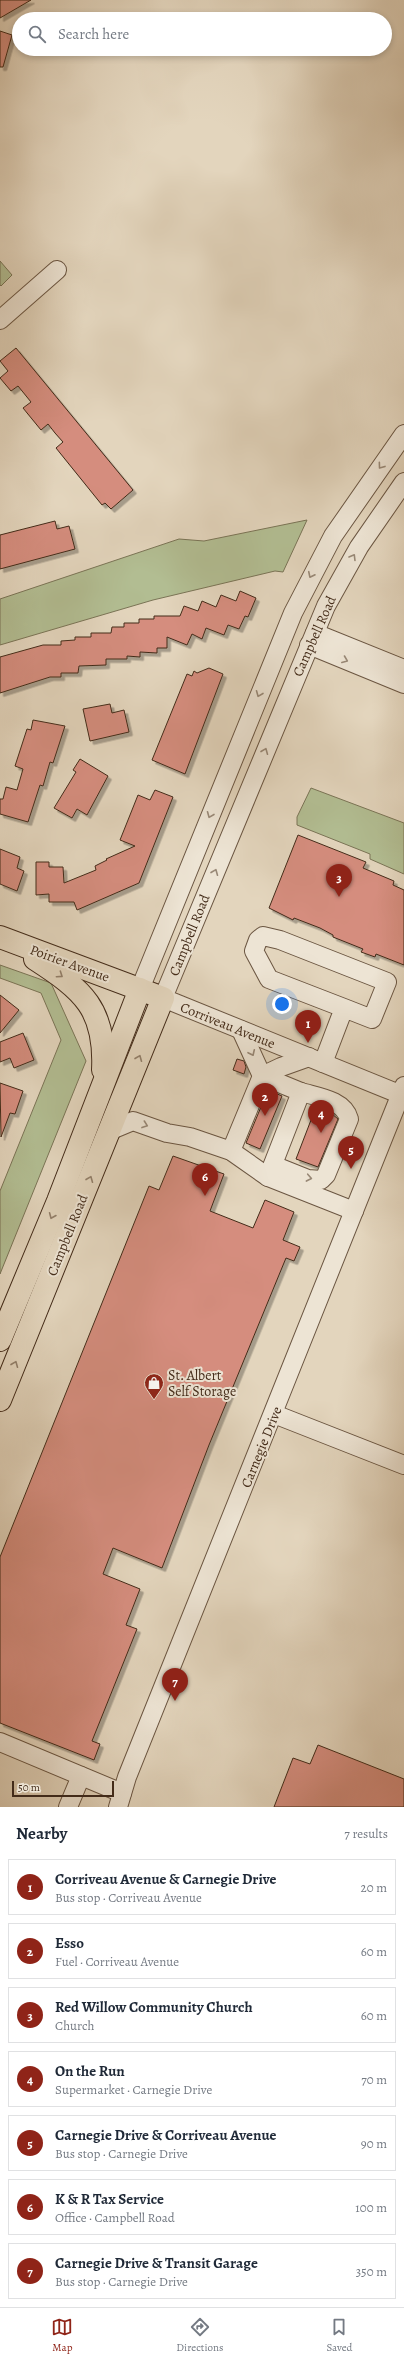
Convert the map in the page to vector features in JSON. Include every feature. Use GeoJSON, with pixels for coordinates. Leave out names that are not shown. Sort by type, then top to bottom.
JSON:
{"type":"FeatureCollection","features":[{"type":"Feature","properties":{"kind":"main road","name":"Poirier Avenue"},"geometry":{"type":"LineString","coordinates":[[2,938],[163,998]]}},
{"type":"Feature","properties":{"kind":"main road"},"geometry":{"type":"LineString","coordinates":[[2,938],[65,979],[82,995],[94,1011],[99,1024],[104,1053],[103,1076],[95,1101]]}},
{"type":"Feature","properties":{"kind":"main road","name":"Campbell Road"},"geometry":{"type":"LineString","coordinates":[[0,1340],[58,1201],[95,1101],[140,989]]}},
{"type":"Feature","properties":{"kind":"main road","name":"Campbell Road"},"geometry":{"type":"LineString","coordinates":[[0,1400],[163,998]]}},
{"type":"Feature","properties":{"kind":"street"},"geometry":{"type":"LineString","coordinates":[[0,320],[57,270]]}},
{"type":"Feature","properties":{"kind":"street","name":"Campbell Road"},"geometry":{"type":"LineString","coordinates":[[140,989],[293,613],[333,536],[404,434]]}},
{"type":"Feature","properties":{"kind":"street","name":"Campbell Road"},"geometry":{"type":"LineString","coordinates":[[163,998],[312,639],[341,577],[404,482]]}},
{"type":"Feature","properties":{"kind":"street"},"geometry":{"type":"LineString","coordinates":[[312,639],[404,669]]}},
{"type":"Feature","properties":{"kind":"street"},"geometry":{"type":"LineString","coordinates":[[312,639],[404,684]]}},
{"type":"Feature","properties":{"kind":"street"},"geometry":{"type":"LineString","coordinates":[[263,936],[280,940],[387,982],[372,1019],[344,1008],[269,980],[254,951],[258,940],[263,936]]}},
{"type":"Feature","properties":{"kind":"street","name":"Corriveau Avenue"},"geometry":{"type":"LineString","coordinates":[[163,998],[316,1060],[403,1092]]}},
{"type":"Feature","properties":{"kind":"street"},"geometry":{"type":"LineString","coordinates":[[232,1151],[262,1076],[281,1067],[316,1060],[344,1008]]}},
{"type":"Feature","properties":{"kind":"street"},"geometry":{"type":"LineString","coordinates":[[241,1030],[262,1076],[301,1092],[340,1105],[347,1112],[349,1119],[326,1176],[321,1180],[308,1179],[270,1171]]}},
{"type":"Feature","properties":{"kind":"street"},"geometry":{"type":"LineString","coordinates":[[270,1171],[301,1092]]}},
{"type":"Feature","properties":{"kind":"street","name":"Carnegie Drive"},"geometry":{"type":"LineString","coordinates":[[120,1800],[354,1211],[403,1092]]}},
{"type":"Feature","properties":{"kind":"street"},"geometry":{"type":"LineString","coordinates":[[109,1131],[133,1121],[167,1133],[190,1137],[232,1151],[354,1211]]}},
{"type":"Feature","properties":{"kind":"street"},"geometry":{"type":"LineString","coordinates":[[274,1414],[404,1465]]}},
{"type":"Feature","properties":{"kind":"street"},"geometry":{"type":"LineString","coordinates":[[0,1742],[81,1776],[120,1800]]}},
{"type":"Feature","properties":{"kind":"street"},"geometry":{"type":"LineString","coordinates":[[68,1807],[81,1776]]}},
{"type":"Feature","properties":{"kind":"green space"},"geometry":{"type":"Polygon","coordinates":[[[0,261],[12,275],[1,286],[0,285],[0,261]]]}},
{"type":"Feature","properties":{"kind":"green space"},"geometry":{"type":"Polygon","coordinates":[[[307,520],[283,572],[275,571],[153,600],[0,645],[0,599],[179,539],[204,541],[307,520]]]}},
{"type":"Feature","properties":{"kind":"green space"},"geometry":{"type":"Polygon","coordinates":[[[311,788],[404,823],[404,874],[370,859],[370,854],[297,825],[297,817],[311,788]]]}},
{"type":"Feature","properties":{"kind":"green space"},"geometry":{"type":"Polygon","coordinates":[[[0,965],[51,983],[86,1061],[0,1274],[0,1191],[61,1040],[41,993],[0,978],[0,965]]]}},
{"type":"Feature","properties":{"kind":"building"},"geometry":{"type":"Polygon","coordinates":[[[0,0],[31,0],[0,18],[0,0]]]}},
{"type":"Feature","properties":{"kind":"building"},"geometry":{"type":"Polygon","coordinates":[[[0,31],[12,35],[3,67],[0,67],[0,31]]]}},
{"type":"Feature","properties":{"kind":"building"},"geometry":{"type":"Polygon","coordinates":[[[16,348],[133,490],[111,509],[105,503],[102,505],[56,448],[63,442],[48,424],[41,430],[23,408],[31,402],[18,386],[11,391],[0,378],[8,371],[0,361],[16,348]]]}},
{"type":"Feature","properties":{"kind":"building"},"geometry":{"type":"Polygon","coordinates":[[[55,521],[57,529],[69,526],[75,549],[0,569],[0,535],[55,521]]]}},
{"type":"Feature","properties":{"kind":"building"},"geometry":{"type":"Polygon","coordinates":[[[240,591],[256,598],[248,617],[245,616],[239,629],[228,625],[224,635],[206,628],[202,639],[192,634],[187,645],[167,637],[167,648],[157,648],[157,653],[140,652],[140,657],[127,656],[127,659],[106,659],[106,665],[79,666],[78,673],[61,673],[61,677],[50,677],[0,693],[0,657],[43,645],[61,645],[61,641],[75,640],[75,637],[91,637],[91,633],[111,633],[112,627],[124,627],[124,623],[139,623],[139,619],[154,619],[154,616],[180,616],[184,606],[198,611],[202,601],[216,607],[221,595],[236,601],[240,591]]]}},
{"type":"Feature","properties":{"kind":"building"},"geometry":{"type":"Polygon","coordinates":[[[209,668],[223,674],[185,774],[152,760],[187,674],[192,676],[194,671],[197,673],[209,668]]]}},
{"type":"Feature","properties":{"kind":"building"},"geometry":{"type":"Polygon","coordinates":[[[110,704],[112,713],[124,710],[129,732],[90,741],[83,709],[110,704]]]}},
{"type":"Feature","properties":{"kind":"building"},"geometry":{"type":"Polygon","coordinates":[[[33,720],[65,726],[53,763],[50,762],[43,786],[40,785],[28,822],[0,814],[0,799],[3,799],[6,787],[17,790],[23,769],[15,766],[27,729],[31,730],[33,720]]]}},
{"type":"Feature","properties":{"kind":"building"},"geometry":{"type":"Polygon","coordinates":[[[80,759],[108,776],[87,815],[77,809],[72,818],[54,808],[76,772],[73,770],[80,759]]]}},
{"type":"Feature","properties":{"kind":"building"},"geometry":{"type":"Polygon","coordinates":[[[155,790],[173,797],[139,883],[77,910],[74,902],[49,902],[49,894],[36,895],[36,862],[49,862],[49,867],[63,867],[64,883],[96,870],[95,866],[107,860],[106,859],[135,846],[120,840],[138,795],[150,800],[155,790]]]}},
{"type":"Feature","properties":{"kind":"building"},"geometry":{"type":"Polygon","coordinates":[[[298,835],[366,862],[363,868],[394,881],[393,885],[404,890],[404,965],[376,954],[375,957],[361,952],[363,949],[333,937],[333,935],[320,928],[294,918],[293,920],[269,908],[298,835]]]}},
{"type":"Feature","properties":{"kind":"building"},"geometry":{"type":"Polygon","coordinates":[[[0,849],[20,857],[17,868],[24,871],[17,891],[0,884],[0,849]]]}},
{"type":"Feature","properties":{"kind":"building"},"geometry":{"type":"Polygon","coordinates":[[[0,995],[19,1010],[0,1033],[0,995]]]}},
{"type":"Feature","properties":{"kind":"building"},"geometry":{"type":"Polygon","coordinates":[[[23,1033],[34,1060],[14,1068],[10,1058],[0,1062],[0,1042],[23,1033]]]}},
{"type":"Feature","properties":{"kind":"building"},"geometry":{"type":"Polygon","coordinates":[[[237,1059],[244,1061],[246,1067],[244,1074],[233,1070],[237,1059]]]}},
{"type":"Feature","properties":{"kind":"building"},"geometry":{"type":"Polygon","coordinates":[[[0,1083],[23,1091],[15,1114],[10,1113],[1,1137],[0,1083]]]}},
{"type":"Feature","properties":{"kind":"building"},"geometry":{"type":"Polygon","coordinates":[[[268,1090],[282,1096],[260,1149],[246,1143],[268,1090]]]}},
{"type":"Feature","properties":{"kind":"building"},"geometry":{"type":"Polygon","coordinates":[[[316,1107],[331,1113],[338,1119],[318,1167],[296,1159],[316,1107]]]}},
{"type":"Feature","properties":{"kind":"building","name":"St. Albert Self Storage"},"geometry":{"type":"Polygon","coordinates":[[[173,1156],[224,1174],[210,1211],[253,1228],[265,1200],[294,1212],[283,1240],[300,1247],[294,1261],[286,1258],[209,1445],[162,1568],[113,1548],[103,1574],[140,1589],[126,1625],[137,1629],[92,1741],[100,1744],[94,1760],[0,1723],[0,1557],[149,1186],[159,1190],[173,1156]]]}},
{"type":"Feature","properties":{"kind":"building"},"geometry":{"type":"Polygon","coordinates":[[[318,1745],[404,1779],[404,1807],[274,1807],[293,1758],[310,1764],[318,1745]]]}},
{"type":"Feature","properties":{"kind":"place","name":"Red Willow Community Church"},"geometry":{"type":"Point","coordinates":[339,897]}},
{"type":"Feature","properties":{"kind":"place","name":"Corriveau Avenue & Carnegie Drive"},"geometry":{"type":"Point","coordinates":[308,1043]}},
{"type":"Feature","properties":{"kind":"place","name":"Esso"},"geometry":{"type":"Point","coordinates":[265,1116]}},
{"type":"Feature","properties":{"kind":"place","name":"On the Run"},"geometry":{"type":"Point","coordinates":[321,1133]}},
{"type":"Feature","properties":{"kind":"place","name":"Carnegie Drive & Corriveau Avenue"},"geometry":{"type":"Point","coordinates":[351,1169]}},
{"type":"Feature","properties":{"kind":"place","name":"K & R Tax Service"},"geometry":{"type":"Point","coordinates":[205,1196]}},
{"type":"Feature","properties":{"kind":"place","name":"St. Albert Self Storage"},"geometry":{"type":"Point","coordinates":[154,1400]}},
{"type":"Feature","properties":{"kind":"place","name":"Carnegie Drive & Transit Garage"},"geometry":{"type":"Point","coordinates":[175,1701]}}]}
